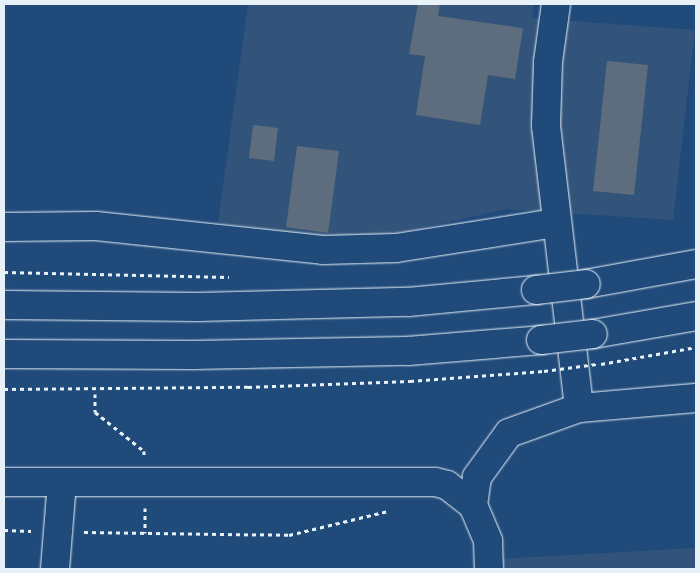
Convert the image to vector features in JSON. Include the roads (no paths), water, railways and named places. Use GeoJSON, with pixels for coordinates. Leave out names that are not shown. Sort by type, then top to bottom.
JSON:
{"type":"FeatureCollection","features":[{"type":"Feature","properties":{"kind":"street"},"geometry":{"type":"LineString","coordinates":[[556,4],[548,62],[546,126],[579,408]]}},
{"type":"Feature","properties":{"kind":"street"},"geometry":{"type":"LineString","coordinates":[[4,227],[96,226],[323,250],[396,248],[556,223]]}},
{"type":"Feature","properties":{"kind":"street"},"geometry":{"type":"LineString","coordinates":[[4,305],[198,307],[408,302],[586,284],[696,264]]}},
{"type":"Feature","properties":{"kind":"street"},"geometry":{"type":"LineString","coordinates":[[4,354],[193,355],[408,351],[593,334],[696,316]]}},
{"type":"Feature","properties":{"kind":"street"},"geometry":{"type":"LineString","coordinates":[[473,505],[477,477],[509,433],[579,408],[696,398]]}},
{"type":"Feature","properties":{"kind":"street"},"geometry":{"type":"LineString","coordinates":[[4,482],[415,480],[447,485],[473,505],[488,540],[489,569]]}},
{"type":"Feature","properties":{"kind":"street"},"geometry":{"type":"LineString","coordinates":[[55,569],[62,482]]}}]}
